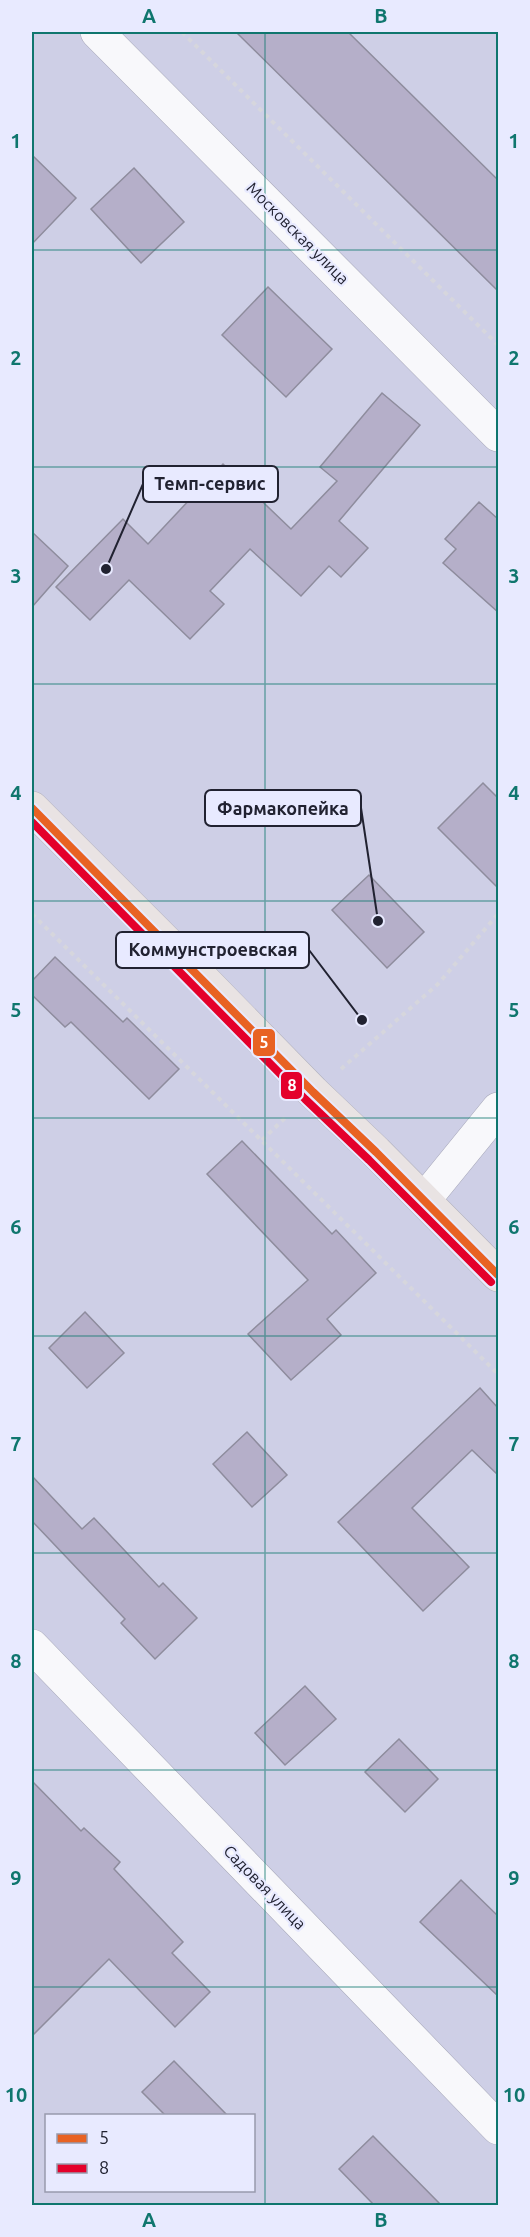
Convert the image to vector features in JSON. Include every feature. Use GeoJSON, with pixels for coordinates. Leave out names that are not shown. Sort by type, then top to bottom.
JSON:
{"type":"FeatureCollection","features":[{"type":"Feature","properties":{"kind":"main road"},"geometry":{"type":"LineString","coordinates":[[32,808],[182,957],[312,1092],[498,1275]]}},
{"type":"Feature","properties":{"kind":"street","name":"Московская улица"},"geometry":{"type":"LineString","coordinates":[[97,32],[498,435]]}},
{"type":"Feature","properties":{"kind":"street"},"geometry":{"type":"LineString","coordinates":[[424,1200],[498,1109]]}},
{"type":"Feature","properties":{"kind":"street","name":"Садовая улица"},"geometry":{"type":"LineString","coordinates":[[32,1646],[498,2128]]}},
{"type":"Feature","properties":{"kind":"path"},"geometry":{"type":"LineString","coordinates":[[182,32],[498,345]]}},
{"type":"Feature","properties":{"kind":"path"},"geometry":{"type":"LineString","coordinates":[[32,914],[498,1374]]}},
{"type":"Feature","properties":{"kind":"path"},"geometry":{"type":"LineString","coordinates":[[262,1140],[312,1092],[358,1055],[438,984],[498,914]]}},
{"type":"Feature","properties":{"kind":"building"},"geometry":{"type":"Polygon","coordinates":[[[236,32],[348,32],[498,180],[498,291],[236,32]]]}},
{"type":"Feature","properties":{"kind":"building"},"geometry":{"type":"Polygon","coordinates":[[[32,155],[76,198],[32,244],[32,155]]]}},
{"type":"Feature","properties":{"kind":"building"},"geometry":{"type":"Polygon","coordinates":[[[134,168],[184,222],[141,263],[91,209],[134,168]]]}},
{"type":"Feature","properties":{"kind":"building"},"geometry":{"type":"Polygon","coordinates":[[[268,287],[332,349],[286,397],[222,335],[268,287]]]}},
{"type":"Feature","properties":{"kind":"building"},"geometry":{"type":"Polygon","coordinates":[[[382,393],[420,425],[339,521],[368,548],[341,577],[329,566],[301,596],[250,549],[210,591],[224,604],[190,639],[129,580],[90,620],[56,587],[123,519],[148,544],[223,464],[291,529],[337,481],[320,467],[382,393]]]}},
{"type":"Feature","properties":{"kind":"building"},"geometry":{"type":"Polygon","coordinates":[[[479,502],[498,519],[498,612],[443,563],[456,549],[445,539],[479,502]]]}},
{"type":"Feature","properties":{"kind":"building"},"geometry":{"type":"Polygon","coordinates":[[[32,532],[68,566],[32,607],[32,532]]]}},
{"type":"Feature","properties":{"kind":"building"},"geometry":{"type":"Polygon","coordinates":[[[483,783],[498,798],[498,888],[438,828],[483,783]]]}},
{"type":"Feature","properties":{"kind":"building"},"geometry":{"type":"Polygon","coordinates":[[[369,875],[424,932],[387,968],[332,910],[369,875]]]}},
{"type":"Feature","properties":{"kind":"building"},"geometry":{"type":"Polygon","coordinates":[[[55,957],[123,1022],[127,1018],[179,1069],[149,1099],[71,1022],[65,1027],[32,995],[32,981],[55,957]]]}},
{"type":"Feature","properties":{"kind":"building"},"geometry":{"type":"Polygon","coordinates":[[[242,1141],[332,1234],[336,1230],[376,1273],[327,1319],[341,1335],[291,1380],[248,1334],[308,1280],[207,1174],[242,1141]]]}},
{"type":"Feature","properties":{"kind":"building"},"geometry":{"type":"Polygon","coordinates":[[[85,1312],[124,1353],[87,1388],[49,1348],[85,1312]]]}},
{"type":"Feature","properties":{"kind":"building"},"geometry":{"type":"Polygon","coordinates":[[[480,1388],[498,1408],[498,1475],[472,1450],[412,1508],[469,1567],[423,1611],[338,1522],[480,1388]]]}},
{"type":"Feature","properties":{"kind":"building"},"geometry":{"type":"Polygon","coordinates":[[[247,1432],[287,1475],[252,1507],[213,1464],[247,1432]]]}},
{"type":"Feature","properties":{"kind":"building"},"geometry":{"type":"Polygon","coordinates":[[[32,1476],[82,1529],[94,1518],[159,1587],[163,1583],[197,1618],[155,1659],[121,1623],[125,1619],[32,1521],[32,1476]]]}},
{"type":"Feature","properties":{"kind":"building"},"geometry":{"type":"Polygon","coordinates":[[[305,1686],[336,1719],[285,1765],[255,1733],[305,1686]]]}},
{"type":"Feature","properties":{"kind":"building"},"geometry":{"type":"Polygon","coordinates":[[[399,1739],[438,1779],[405,1812],[365,1772],[399,1739]]]}},
{"type":"Feature","properties":{"kind":"building"},"geometry":{"type":"Polygon","coordinates":[[[32,1781],[81,1831],[84,1828],[120,1862],[114,1869],[183,1942],[172,1953],[210,1992],[175,2027],[109,1959],[32,2036],[32,1781]]]}},
{"type":"Feature","properties":{"kind":"building"},"geometry":{"type":"Polygon","coordinates":[[[461,1880],[498,1916],[498,1996],[420,1922],[461,1880]]]}},
{"type":"Feature","properties":{"kind":"building"},"geometry":{"type":"Polygon","coordinates":[[[174,2061],[226,2114],[164,2114],[142,2092],[174,2061]]]}},
{"type":"Feature","properties":{"kind":"building"},"geometry":{"type":"Polygon","coordinates":[[[373,2136],[441,2205],[374,2205],[339,2169],[373,2136]]]}},
{"type":"Feature","properties":{"kind":"transit line","name":"5"},"geometry":{"type":"LineString","coordinates":[[32,808],[498,1275]]}},
{"type":"Feature","properties":{"kind":"transit line","name":"8"},"geometry":{"type":"LineString","coordinates":[[32,822],[305,1099],[491,1282]]}},
{"type":"Feature","properties":{"kind":"place","name":"Темп-сервис"},"geometry":{"type":"Point","coordinates":[106,569]}},
{"type":"Feature","properties":{"kind":"place","name":"Фармакопейка"},"geometry":{"type":"Point","coordinates":[378,921]}},
{"type":"Feature","properties":{"kind":"place","name":"Коммунстроевская"},"geometry":{"type":"Point","coordinates":[362,1020]}}]}
